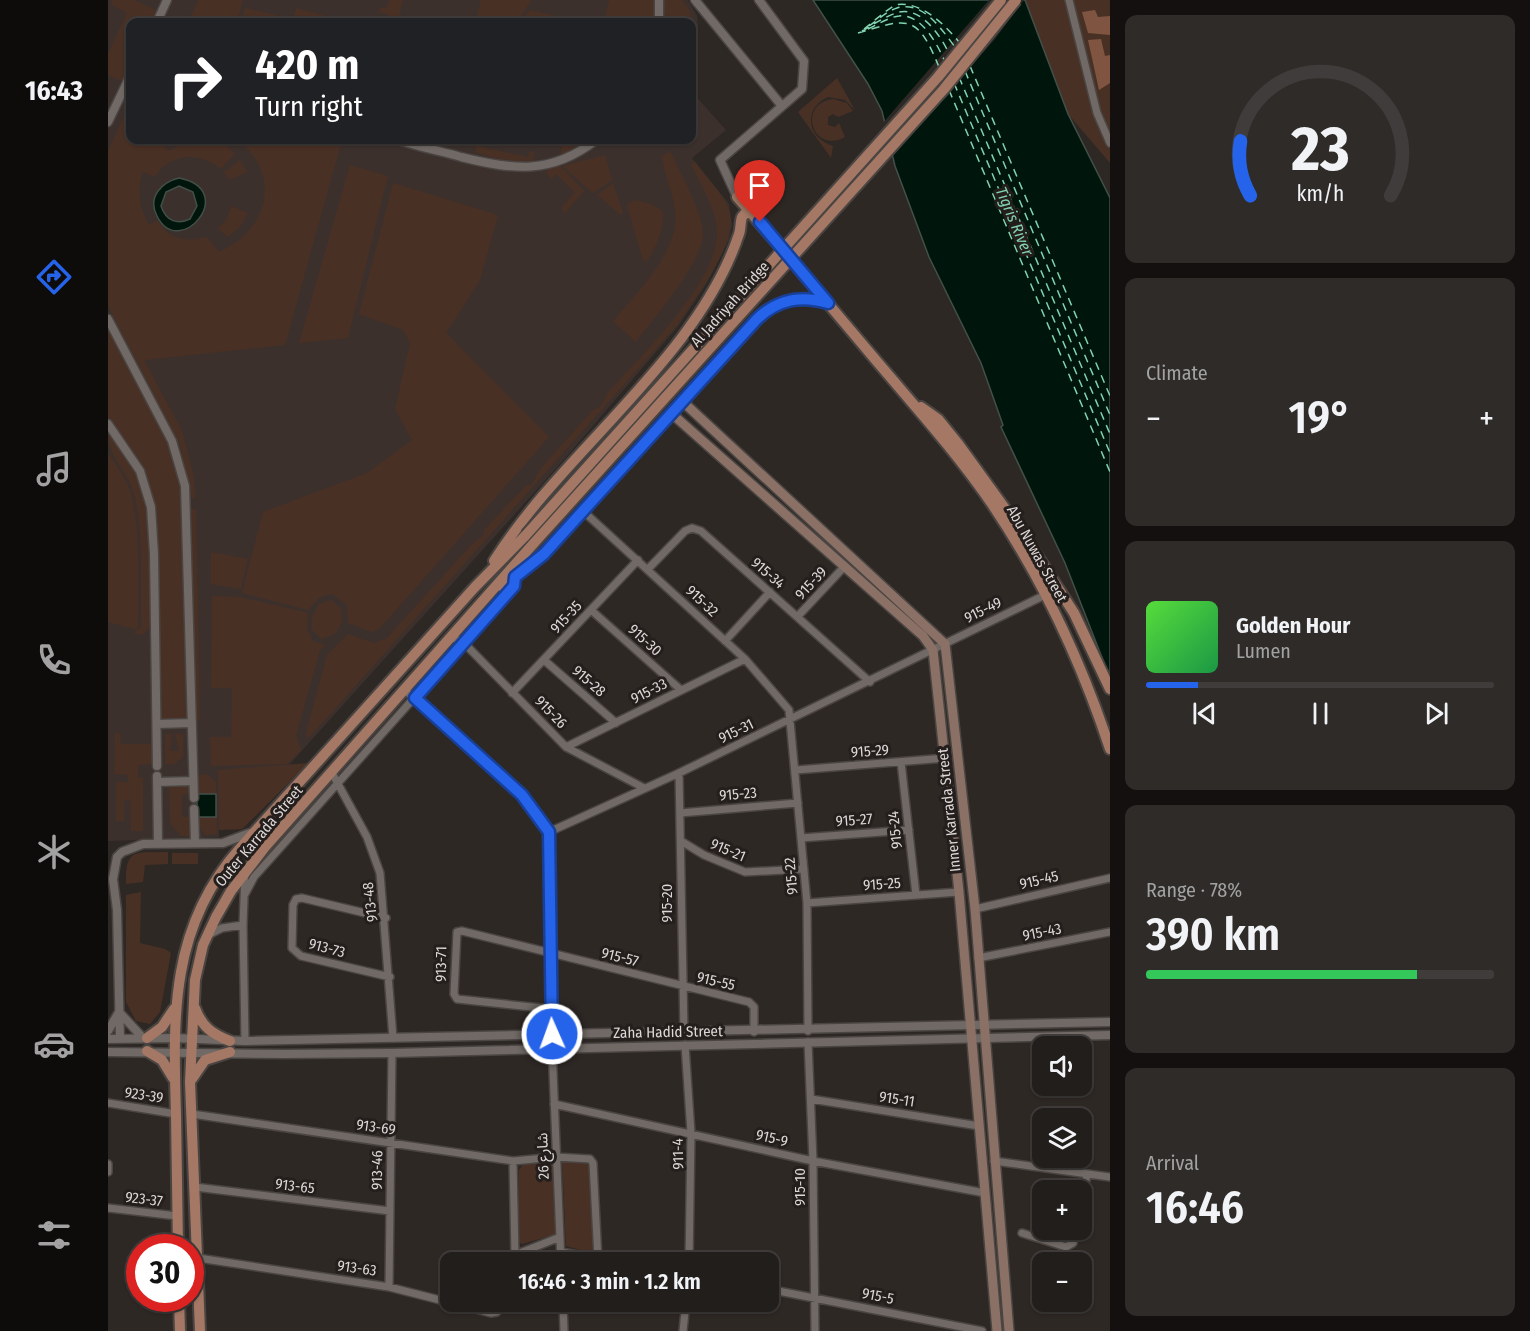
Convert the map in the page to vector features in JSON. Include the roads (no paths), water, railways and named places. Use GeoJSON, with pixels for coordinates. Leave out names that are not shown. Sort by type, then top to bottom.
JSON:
{"type":"FeatureCollection","features":[{"type":"Feature","properties":{"kind":"main road","name":"Al Jadriyah Bridge"},"geometry":{"type":"LineString","coordinates":[[530,539],[938,77],[1001,0]]}},
{"type":"Feature","properties":{"kind":"main road","name":"Al Jadriyah Bridge"},"geometry":{"type":"LineString","coordinates":[[530,539],[944,89],[1016,0]]}},
{"type":"Feature","properties":{"kind":"main road"},"geometry":{"type":"LineString","coordinates":[[737,197],[740,232]]}},
{"type":"Feature","properties":{"kind":"main road","name":"Abu Nuwas Street"},"geometry":{"type":"LineString","coordinates":[[737,197],[905,394],[992,504],[1045,595],[1076,663],[1110,748]]}},
{"type":"Feature","properties":{"kind":"main road"},"geometry":{"type":"LineString","coordinates":[[475,587],[536,503],[687,330],[717,283],[740,232],[742,217],[748,210]]}},
{"type":"Feature","properties":{"kind":"main road"},"geometry":{"type":"LineString","coordinates":[[740,232],[751,226],[765,228]]}},
{"type":"Feature","properties":{"kind":"main road"},"geometry":{"type":"LineString","coordinates":[[486,597],[537,560],[768,309],[796,298],[828,303]]}},
{"type":"Feature","properties":{"kind":"main road","name":"Abu Nuwas Street"},"geometry":{"type":"LineString","coordinates":[[905,394],[938,419],[1022,532],[1074,614],[1110,688]]}},
{"type":"Feature","properties":{"kind":"main road"},"geometry":{"type":"LineString","coordinates":[[682,401],[927,624],[945,644]]}},
{"type":"Feature","properties":{"kind":"main road"},"geometry":{"type":"LineString","coordinates":[[670,413],[843,568],[923,636],[933,650]]}},
{"type":"Feature","properties":{"kind":"main road"},"geometry":{"type":"LineString","coordinates":[[475,587],[530,539]]}},
{"type":"Feature","properties":{"kind":"main road"},"geometry":{"type":"LineString","coordinates":[[486,597],[530,539]]}},
{"type":"Feature","properties":{"kind":"main road","name":"Outer Karrada Street"},"geometry":{"type":"LineString","coordinates":[[178,1234],[175,1002],[190,933],[204,897],[226,863],[475,587]]}},
{"type":"Feature","properties":{"kind":"main road","name":"Outer Karrada Street"},"geometry":{"type":"LineString","coordinates":[[197,1234],[190,1082],[195,1051],[193,1005],[199,962],[207,935],[231,891],[245,871],[486,597]]}},
{"type":"Feature","properties":{"kind":"main road","name":"Inner Karrada Street"},"geometry":{"type":"LineString","coordinates":[[945,644],[975,909],[1009,1330]]}},
{"type":"Feature","properties":{"kind":"main road","name":"Inner Karrada Street"},"geometry":{"type":"LineString","coordinates":[[933,650],[959,892],[997,1330]]}},
{"type":"Feature","properties":{"kind":"main road"},"geometry":{"type":"LineString","coordinates":[[145,1038],[164,1026],[175,1002]]}},
{"type":"Feature","properties":{"kind":"main road"},"geometry":{"type":"LineString","coordinates":[[190,1082],[205,1060],[230,1047],[203,1025],[193,1005]]}},
{"type":"Feature","properties":{"kind":"main road"},"geometry":{"type":"LineString","coordinates":[[147,1051],[164,1061],[175,1082]]}},
{"type":"Feature","properties":{"kind":"main road"},"geometry":{"type":"LineString","coordinates":[[985,1190],[996,1186]]}},
{"type":"Feature","properties":{"kind":"main road"},"geometry":{"type":"LineString","coordinates":[[179,1312],[180,1331]]}},
{"type":"Feature","properties":{"kind":"main road","name":"Outer Karrada Street"},"geometry":{"type":"LineString","coordinates":[[199,1312],[200,1331]]}},
{"type":"Feature","properties":{"kind":"main road"},"geometry":{"type":"LineString","coordinates":[[997,1330],[1009,1330]]}},
{"type":"Feature","properties":{"kind":"street"},"geometry":{"type":"LineString","coordinates":[[159,18],[167,0]]}},
{"type":"Feature","properties":{"kind":"street"},"geometry":{"type":"LineString","coordinates":[[659,0],[659,18]]}},
{"type":"Feature","properties":{"kind":"street"},"geometry":{"type":"LineString","coordinates":[[695,0],[782,106]]}},
{"type":"Feature","properties":{"kind":"street"},"geometry":{"type":"LineString","coordinates":[[737,197],[720,160],[802,88],[804,61],[759,0]]}},
{"type":"Feature","properties":{"kind":"street"},"geometry":{"type":"LineString","coordinates":[[1069,0],[1101,124],[1110,143]]}},
{"type":"Feature","properties":{"kind":"street"},"geometry":{"type":"LineString","coordinates":[[108,122],[126,84]]}},
{"type":"Feature","properties":{"kind":"street"},"geometry":{"type":"LineString","coordinates":[[1101,124],[1110,129]]}},
{"type":"Feature","properties":{"kind":"street"},"geometry":{"type":"LineString","coordinates":[[414,144],[479,161],[522,168],[558,162],[589,144]]}},
{"type":"Feature","properties":{"kind":"street"},"geometry":{"type":"LineString","coordinates":[[108,319],[172,441],[185,486],[194,798]]}},
{"type":"Feature","properties":{"kind":"street"},"geometry":{"type":"LineString","coordinates":[[108,423],[140,471],[151,507],[157,766]]}},
{"type":"Feature","properties":{"kind":"street","name":"915-32"},"geometry":{"type":"LineString","coordinates":[[583,512],[745,659],[781,698],[792,719]]}},
{"type":"Feature","properties":{"kind":"street","name":"915-34"},"geometry":{"type":"LineString","coordinates":[[648,569],[685,531],[692,528],[700,531],[870,682]]}},
{"type":"Feature","properties":{"kind":"street","name":"915-35"},"geometry":{"type":"LineString","coordinates":[[512,693],[638,560]]}},
{"type":"Feature","properties":{"kind":"street","name":"915-39"},"geometry":{"type":"LineString","coordinates":[[798,616],[843,568]]}},
{"type":"Feature","properties":{"kind":"street"},"geometry":{"type":"LineString","coordinates":[[245,894],[254,877],[514,586],[515,577]]}},
{"type":"Feature","properties":{"kind":"street"},"geometry":{"type":"LineString","coordinates":[[725,641],[770,592]]}},
{"type":"Feature","properties":{"kind":"street","name":"915-49"},"geometry":{"type":"LineString","coordinates":[[933,650],[1045,595]]}},
{"type":"Feature","properties":{"kind":"street","name":"915-30"},"geometry":{"type":"LineString","coordinates":[[591,610],[681,690]]}},
{"type":"Feature","properties":{"kind":"street","name":"915-26"},"geometry":{"type":"LineString","coordinates":[[452,637],[464,643],[566,747],[644,788]]}},
{"type":"Feature","properties":{"kind":"street","name":"915-31"},"geometry":{"type":"LineString","coordinates":[[549,832],[679,773],[933,650]]}},
{"type":"Feature","properties":{"kind":"street","name":"915-33"},"geometry":{"type":"LineString","coordinates":[[566,747],[745,659]]}},
{"type":"Feature","properties":{"kind":"street","name":"915-28"},"geometry":{"type":"LineString","coordinates":[[544,660],[616,723]]}},
{"type":"Feature","properties":{"kind":"street"},"geometry":{"type":"LineString","coordinates":[[405,690],[522,795],[549,832],[552,1034]]}},
{"type":"Feature","properties":{"kind":"street","name":"915-22"},"geometry":{"type":"LineString","coordinates":[[792,719],[807,903],[808,1030]]}},
{"type":"Feature","properties":{"kind":"street"},"geometry":{"type":"LineString","coordinates":[[157,724],[192,723]]}},
{"type":"Feature","properties":{"kind":"street","name":"915-29"},"geometry":{"type":"LineString","coordinates":[[796,770],[946,758]]}},
{"type":"Feature","properties":{"kind":"street","name":"915-24"},"geometry":{"type":"LineString","coordinates":[[901,762],[916,895]]}},
{"type":"Feature","properties":{"kind":"street","name":"913-48"},"geometry":{"type":"LineString","coordinates":[[332,773],[367,837],[380,873],[386,918],[393,1038]]}},
{"type":"Feature","properties":{"kind":"street","name":"915-20"},"geometry":{"type":"LineString","coordinates":[[679,773],[681,986],[684,1033]]}},
{"type":"Feature","properties":{"kind":"street"},"geometry":{"type":"LineString","coordinates":[[158,843],[157,779],[193,781]]}},
{"type":"Feature","properties":{"kind":"street","name":"915-23"},"geometry":{"type":"LineString","coordinates":[[680,813],[798,803]]}},
{"type":"Feature","properties":{"kind":"street"},"geometry":{"type":"LineString","coordinates":[[194,809],[195,842]]}},
{"type":"Feature","properties":{"kind":"street"},"geometry":{"type":"LineString","coordinates":[[120,1039],[114,891],[114,865],[117,857],[128,849],[158,843],[232,841],[245,836],[262,823]]}},
{"type":"Feature","properties":{"kind":"street","name":"915-27"},"geometry":{"type":"LineString","coordinates":[[801,838],[909,830]]}},
{"type":"Feature","properties":{"kind":"street","name":"915-21"},"geometry":{"type":"LineString","coordinates":[[681,841],[726,866],[745,872],[804,869]]}},
{"type":"Feature","properties":{"kind":"street"},"geometry":{"type":"LineString","coordinates":[[245,871],[243,925],[245,1041]]}},
{"type":"Feature","properties":{"kind":"street","name":"915-45"},"geometry":{"type":"LineString","coordinates":[[975,909],[1110,878]]}},
{"type":"Feature","properties":{"kind":"street","name":"915-25"},"geometry":{"type":"LineString","coordinates":[[807,903],[959,892]]}},
{"type":"Feature","properties":{"kind":"street","name":"913-73"},"geometry":{"type":"LineString","coordinates":[[386,918],[303,898],[296,899],[293,905],[292,948],[301,956],[390,978]]}},
{"type":"Feature","properties":{"kind":"street"},"geometry":{"type":"LineString","coordinates":[[207,935],[222,928],[243,925]]}},
{"type":"Feature","properties":{"kind":"street","name":"913-71"},"geometry":{"type":"LineString","coordinates":[[551,1009],[457,999],[454,994],[455,937],[457,932],[462,931],[552,955]]}},
{"type":"Feature","properties":{"kind":"street","name":"915-43"},"geometry":{"type":"LineString","coordinates":[[978,958],[1110,932]]}},
{"type":"Feature","properties":{"kind":"street","name":"915-57"},"geometry":{"type":"LineString","coordinates":[[552,955],[681,986]]}},
{"type":"Feature","properties":{"kind":"street","name":"915-55"},"geometry":{"type":"LineString","coordinates":[[681,986],[753,1004],[754,1032]]}},
{"type":"Feature","properties":{"kind":"street"},"geometry":{"type":"LineString","coordinates":[[108,1031],[119,1012]]}},
{"type":"Feature","properties":{"kind":"street"},"geometry":{"type":"LineString","coordinates":[[119,1012],[145,1038]]}},
{"type":"Feature","properties":{"kind":"street","name":"Zaha Hadid Street"},"geometry":{"type":"LineString","coordinates":[[108,1052],[195,1051],[230,1047],[245,1041],[754,1032],[970,1024],[1110,1022]]}},
{"type":"Feature","properties":{"kind":"street"},"geometry":{"type":"LineString","coordinates":[[808,1030],[808,1042]]}},
{"type":"Feature","properties":{"kind":"street","name":"Zaha Hadid Street"},"geometry":{"type":"LineString","coordinates":[[108,1039],[195,1039],[230,1047],[284,1054],[392,1053],[972,1036],[1110,1035]]}},
{"type":"Feature","properties":{"kind":"street","name":"915-10"},"geometry":{"type":"LineString","coordinates":[[808,1042],[813,1161],[814,1331]]}},
{"type":"Feature","properties":{"kind":"street","name":"911-4"},"geometry":{"type":"LineString","coordinates":[[685,1045],[691,1133],[689,1252]]}},
{"type":"Feature","properties":{"kind":"street","name":"شارع 26"},"geometry":{"type":"LineString","coordinates":[[552,1047],[561,1252]]}},
{"type":"Feature","properties":{"kind":"street","name":"913-46"},"geometry":{"type":"LineString","coordinates":[[390,1287],[392,1053]]}},
{"type":"Feature","properties":{"kind":"street","name":"915-11"},"geometry":{"type":"LineString","coordinates":[[811,1099],[979,1126]]}},
{"type":"Feature","properties":{"kind":"street","name":"923-39"},"geometry":{"type":"LineString","coordinates":[[108,1103],[176,1114]]}},
{"type":"Feature","properties":{"kind":"street","name":"915-9"},"geometry":{"type":"LineString","coordinates":[[554,1104],[813,1161],[985,1190]]}},
{"type":"Feature","properties":{"kind":"street","name":"913-69"},"geometry":{"type":"LineString","coordinates":[[192,1114],[513,1161],[556,1157],[585,1158],[593,1163],[598,1252]]}},
{"type":"Feature","properties":{"kind":"street"},"geometry":{"type":"LineString","coordinates":[[513,1161],[514,1252]]}},
{"type":"Feature","properties":{"kind":"street"},"geometry":{"type":"LineString","coordinates":[[994,1161],[1110,1177]]}},
{"type":"Feature","properties":{"kind":"street"},"geometry":{"type":"LineString","coordinates":[[108,1164],[108,1172]]}},
{"type":"Feature","properties":{"kind":"street"},"geometry":{"type":"LineString","coordinates":[[1086,1180],[1087,1174]]}},
{"type":"Feature","properties":{"kind":"street","name":"913-65"},"geometry":{"type":"LineString","coordinates":[[195,1187],[390,1211]]}},
{"type":"Feature","properties":{"kind":"street","name":"923-37"},"geometry":{"type":"LineString","coordinates":[[108,1208],[177,1216]]}},
{"type":"Feature","properties":{"kind":"street"},"geometry":{"type":"LineString","coordinates":[[1022,1233],[1032,1236]]}},
{"type":"Feature","properties":{"kind":"street"},"geometry":{"type":"LineString","coordinates":[[528,1252],[560,1236]]}},
{"type":"Feature","properties":{"kind":"street"},"geometry":{"type":"LineString","coordinates":[[1046,1240],[1066,1246],[1073,1243],[1074,1240]]}},
{"type":"Feature","properties":{"kind":"street","name":"913-63"},"geometry":{"type":"LineString","coordinates":[[204,1259],[390,1287],[440,1300]]}},
{"type":"Feature","properties":{"kind":"street","name":"915-5"},"geometry":{"type":"LineString","coordinates":[[779,1291],[982,1331]]}},
{"type":"Feature","properties":{"kind":"street"},"geometry":{"type":"LineString","coordinates":[[563,1312],[564,1331]]}},
{"type":"Feature","properties":{"kind":"street"},"geometry":{"type":"LineString","coordinates":[[683,1331],[685,1312]]}},
{"type":"Feature","properties":{"kind":"water","name":"Tigris River"},"geometry":{"type":"Polygon","coordinates":[[[813,0],[1025,0],[1068,114],[1110,198],[1110,678],[1065,563],[1001,427],[1003,425],[981,363],[929,257],[895,166],[882,111],[868,84],[813,0]]]}},
{"type":"Feature","properties":{"kind":"water"},"geometry":{"type":"Polygon","coordinates":[[[179,178],[196,185],[204,195],[205,207],[199,218],[190,227],[178,231],[167,228],[154,209],[158,191],[179,178]],[[179,186],[166,192],[161,206],[163,211],[172,220],[181,222],[190,219],[197,206],[193,192],[179,186]]]}},
{"type":"Feature","properties":{"kind":"water"},"geometry":{"type":"Polygon","coordinates":[[[197,794],[216,794],[216,817],[197,817],[197,794]]]}}]}
